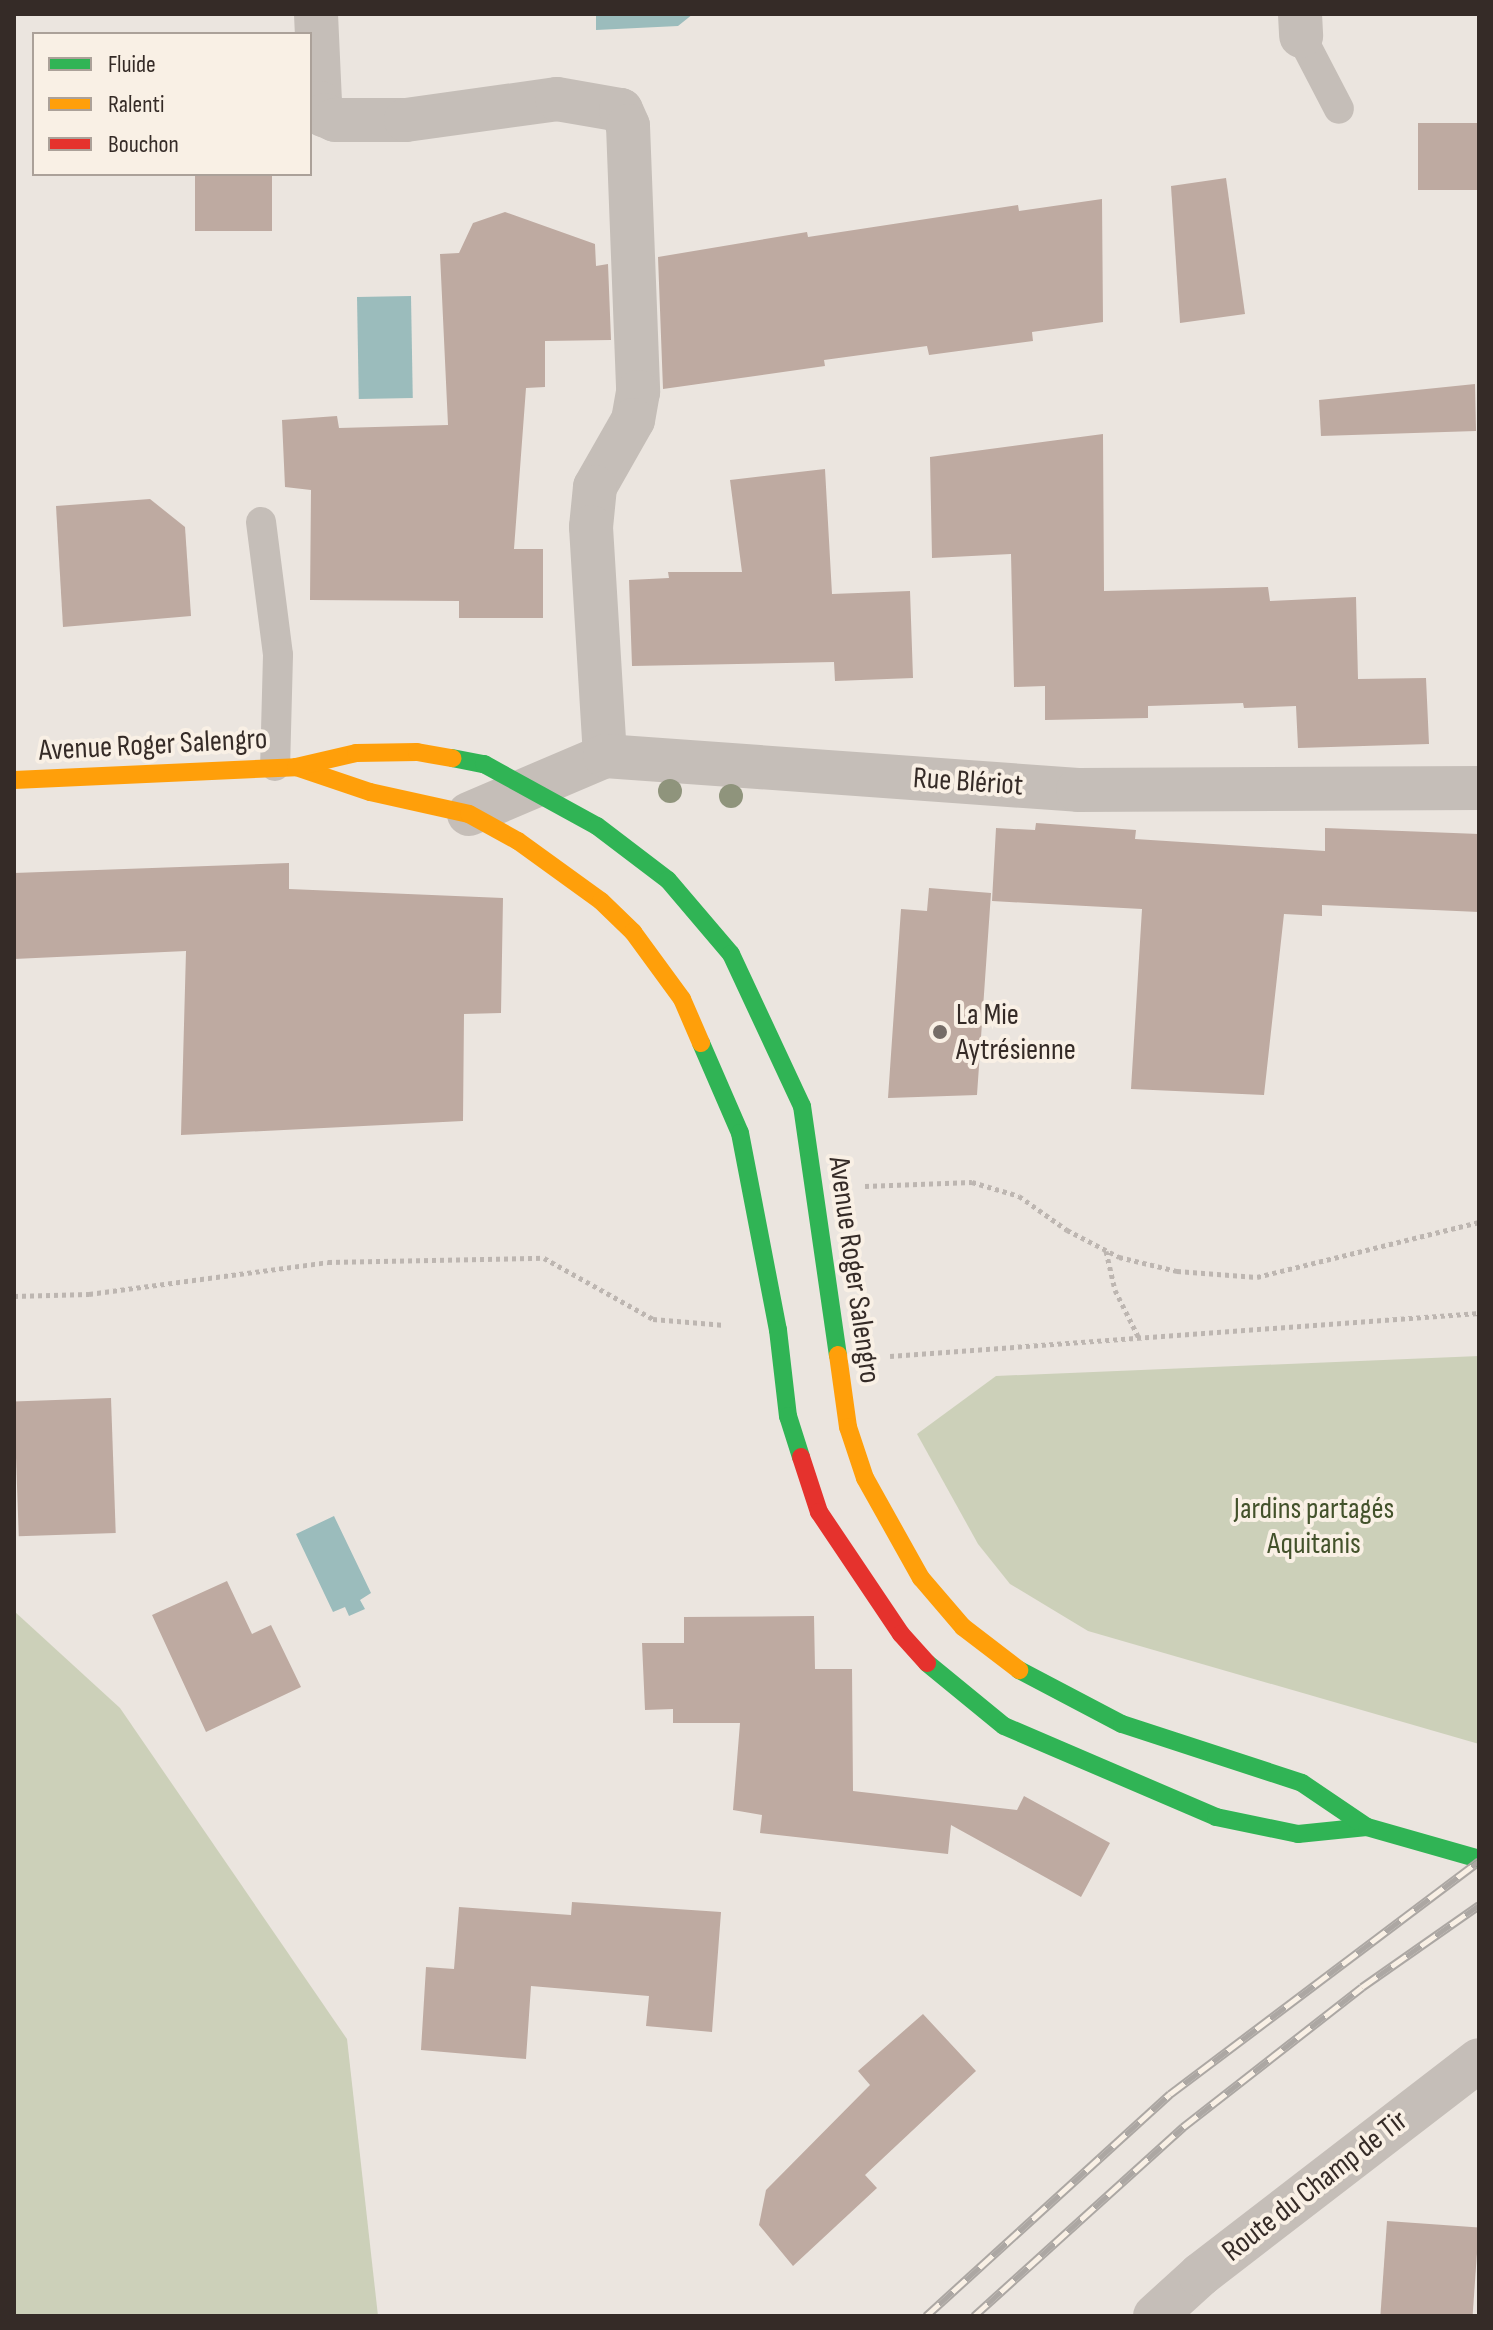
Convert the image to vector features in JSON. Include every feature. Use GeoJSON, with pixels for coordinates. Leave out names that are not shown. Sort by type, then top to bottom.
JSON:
{"type":"FeatureCollection","features":[{"type":"Feature","properties":{"kind":"main road","name":"Avenue Roger Salengro"},"geometry":{"type":"LineString","coordinates":[[14,780],[285,766],[356,753],[417,752],[484,764],[535,789],[597,826],[668,880],[731,954],[776,1041],[802,1106],[848,1427],[865,1478],[921,1578],[963,1627],[1016,1668],[1122,1724],[1302,1783],[1367,1827],[1479,1859]]}},
{"type":"Feature","properties":{"kind":"main road","name":"Avenue Roger Salengro"},"geometry":{"type":"LineString","coordinates":[[285,766],[370,792],[469,814],[563,871],[601,901],[633,932],[682,999],[740,1133],[778,1330],[788,1416],[819,1512],[901,1634],[947,1684],[1004,1726],[1216,1817],[1298,1834],[1367,1827]]}},
{"type":"Feature","properties":{"kind":"street"},"geometry":{"type":"LineString","coordinates":[[316,14],[320,103],[324,115],[335,120],[406,120],[557,99],[621,110],[628,126],[638,392],[633,420],[595,487],[591,527],[605,756]]}},
{"type":"Feature","properties":{"kind":"street","name":"Rue Blériot"},"geometry":{"type":"LineString","coordinates":[[469,814],[535,789],[605,756],[1078,790],[1479,788]]}},
{"type":"Feature","properties":{"kind":"street","name":"Route du Champ de Tir"},"geometry":{"type":"LineString","coordinates":[[1155,2316],[1200,2275],[1479,2060]]}},
{"type":"Feature","properties":{"kind":"lane"},"geometry":{"type":"LineString","coordinates":[[1301,25],[1339,109]]}},
{"type":"Feature","properties":{"kind":"lane"},"geometry":{"type":"LineString","coordinates":[[261,522],[278,655],[285,766]]}},
{"type":"Feature","properties":{"kind":"path"},"geometry":{"type":"LineString","coordinates":[[816,1191],[891,1182],[972,1182],[1019,1196],[1106,1251],[1177,1271],[1257,1277],[1479,1222]]}},
{"type":"Feature","properties":{"kind":"path"},"geometry":{"type":"LineString","coordinates":[[1106,1251],[1115,1290],[1139,1338]]}},
{"type":"Feature","properties":{"kind":"path"},"geometry":{"type":"LineString","coordinates":[[14,1296],[89,1294],[328,1262],[544,1258],[653,1319],[778,1330]]}},
{"type":"Feature","properties":{"kind":"path"},"geometry":{"type":"LineString","coordinates":[[839,1358],[1479,1313]]}},
{"type":"Feature","properties":{"kind":"green space","name":"Jardins partagés Aquitanis"},"geometry":{"type":"Polygon","coordinates":[[[1479,1356],[1479,1744],[1088,1631],[1010,1584],[978,1544],[917,1434],[996,1376],[1479,1356]]]}},
{"type":"Feature","properties":{"kind":"green space"},"geometry":{"type":"Polygon","coordinates":[[[14,1611],[120,1708],[347,2039],[378,2316],[14,2316],[14,1611]]]}},
{"type":"Feature","properties":{"kind":"water"},"geometry":{"type":"Polygon","coordinates":[[[596,14],[693,14],[678,26],[596,30],[596,14]]]}},
{"type":"Feature","properties":{"kind":"water"},"geometry":{"type":"Polygon","coordinates":[[[411,296],[413,398],[359,399],[357,297],[411,296]]]}},
{"type":"Feature","properties":{"kind":"water"},"geometry":{"type":"Polygon","coordinates":[[[334,1516],[371,1593],[360,1600],[365,1609],[349,1616],[345,1607],[333,1612],[296,1534],[334,1516]]]}},
{"type":"Feature","properties":{"kind":"building"},"geometry":{"type":"Polygon","coordinates":[[[1418,123],[1479,123],[1479,190],[1418,190],[1418,123]]]}},
{"type":"Feature","properties":{"kind":"building"},"geometry":{"type":"Polygon","coordinates":[[[195,176],[272,176],[272,231],[195,231],[195,176]]]}},
{"type":"Feature","properties":{"kind":"building"},"geometry":{"type":"Polygon","coordinates":[[[1226,178],[1245,314],[1180,323],[1171,186],[1226,178]]]}},
{"type":"Feature","properties":{"kind":"building"},"geometry":{"type":"Polygon","coordinates":[[[1102,199],[1103,322],[1032,332],[1033,341],[929,355],[927,346],[824,360],[825,366],[663,389],[658,257],[807,232],[808,237],[1018,205],[1019,211],[1102,199]]]}},
{"type":"Feature","properties":{"kind":"building"},"geometry":{"type":"Polygon","coordinates":[[[505,212],[595,244],[596,266],[608,264],[611,340],[545,341],[545,387],[526,388],[514,549],[543,549],[543,618],[459,618],[459,601],[310,600],[311,490],[285,487],[282,420],[337,416],[339,428],[448,425],[440,254],[459,253],[473,223],[505,212]]]}},
{"type":"Feature","properties":{"kind":"building"},"geometry":{"type":"Polygon","coordinates":[[[1475,384],[1476,431],[1321,436],[1319,400],[1475,384]]]}},
{"type":"Feature","properties":{"kind":"building"},"geometry":{"type":"Polygon","coordinates":[[[1103,434],[1104,591],[1268,587],[1270,601],[1356,597],[1358,679],[1426,678],[1429,744],[1298,748],[1296,706],[1244,708],[1243,703],[1148,706],[1148,718],[1045,720],[1045,686],[1014,687],[1011,554],[932,558],[930,457],[1103,434]]]}},
{"type":"Feature","properties":{"kind":"building"},"geometry":{"type":"Polygon","coordinates":[[[825,469],[832,594],[910,591],[913,678],[835,681],[834,662],[632,666],[629,580],[669,578],[668,572],[742,572],[730,480],[825,469]]]}},
{"type":"Feature","properties":{"kind":"building"},"geometry":{"type":"Polygon","coordinates":[[[150,499],[185,527],[191,616],[63,627],[56,506],[150,499]]]}},
{"type":"Feature","properties":{"kind":"building"},"geometry":{"type":"Polygon","coordinates":[[[1036,823],[1136,830],[1135,839],[1325,851],[1325,828],[1479,834],[1479,912],[1322,905],[1322,916],[1284,914],[1264,1095],[1131,1089],[1142,909],[992,901],[996,828],[1035,830],[1036,823]]]}},
{"type":"Feature","properties":{"kind":"building"},"geometry":{"type":"Polygon","coordinates":[[[289,863],[289,889],[503,898],[501,1013],[464,1014],[463,1121],[181,1135],[186,951],[14,959],[14,873],[289,863]]]}},
{"type":"Feature","properties":{"kind":"building"},"geometry":{"type":"Polygon","coordinates":[[[929,888],[991,893],[977,1095],[888,1098],[901,909],[927,911],[929,888]]]}},
{"type":"Feature","properties":{"kind":"building"},"geometry":{"type":"Polygon","coordinates":[[[111,1398],[116,1533],[19,1536],[14,1401],[111,1398]]]}},
{"type":"Feature","properties":{"kind":"building"},"geometry":{"type":"Polygon","coordinates":[[[227,1581],[252,1634],[271,1625],[301,1687],[206,1732],[152,1615],[227,1581]]]}},
{"type":"Feature","properties":{"kind":"building"},"geometry":{"type":"Polygon","coordinates":[[[814,1616],[815,1669],[852,1669],[853,1791],[1017,1810],[1024,1796],[1110,1843],[1081,1897],[951,1825],[948,1854],[760,1833],[762,1815],[733,1810],[740,1723],[673,1723],[673,1709],[645,1710],[642,1643],[684,1643],[684,1617],[814,1616]]]}},
{"type":"Feature","properties":{"kind":"building"},"geometry":{"type":"Polygon","coordinates":[[[572,1902],[721,1912],[712,2032],[646,2026],[649,1996],[531,1986],[526,2059],[421,2050],[426,1967],[454,1969],[459,1907],[571,1915],[572,1902]]]}},
{"type":"Feature","properties":{"kind":"building"},"geometry":{"type":"Polygon","coordinates":[[[923,2014],[976,2071],[865,2175],[877,2188],[793,2266],[759,2225],[766,2190],[870,2085],[858,2071],[923,2014]]]}},
{"type":"Feature","properties":{"kind":"building"},"geometry":{"type":"Polygon","coordinates":[[[1387,2221],[1479,2227],[1473,2316],[1380,2316],[1387,2221]]]}},
{"type":"Feature","properties":{"kind":"railway"},"geometry":{"type":"LineString","coordinates":[[926,2316],[1170,2094],[1479,1861]]}},
{"type":"Feature","properties":{"kind":"railway"},"geometry":{"type":"LineString","coordinates":[[974,2316],[1183,2127],[1362,1987],[1479,1905]]}},
{"type":"Feature","properties":{"kind":"traffic: fast"},"geometry":{"type":"LineString","coordinates":[[452,758],[484,764],[597,826],[668,880],[731,954],[802,1106],[838,1355]]}},
{"type":"Feature","properties":{"kind":"traffic: fast"},"geometry":{"type":"LineString","coordinates":[[701,1043],[740,1133],[778,1330],[788,1416],[801,1457]]}},
{"type":"Feature","properties":{"kind":"traffic: fast"},"geometry":{"type":"LineString","coordinates":[[927,1663],[1004,1726],[1216,1817],[1298,1834],[1367,1827]]}},
{"type":"Feature","properties":{"kind":"traffic: fast"},"geometry":{"type":"LineString","coordinates":[[1019,1670],[1122,1724],[1302,1783],[1367,1827],[1479,1859]]}},
{"type":"Feature","properties":{"kind":"traffic: slow"},"geometry":{"type":"LineString","coordinates":[[14,780],[296,767],[356,753],[417,752],[452,758]]}},
{"type":"Feature","properties":{"kind":"traffic: slow"},"geometry":{"type":"LineString","coordinates":[[296,767],[370,792],[469,814],[518,841],[601,901],[633,932],[682,999],[701,1043]]}},
{"type":"Feature","properties":{"kind":"traffic: slow"},"geometry":{"type":"LineString","coordinates":[[838,1355],[848,1427],[865,1478],[921,1578],[963,1627],[1019,1670]]}},
{"type":"Feature","properties":{"kind":"traffic: jam"},"geometry":{"type":"LineString","coordinates":[[801,1457],[819,1512],[901,1634],[927,1663]]}},
{"type":"Feature","properties":{"kind":"place","name":"La Mie Aytrésienne"},"geometry":{"type":"Point","coordinates":[940,1032]}}]}
